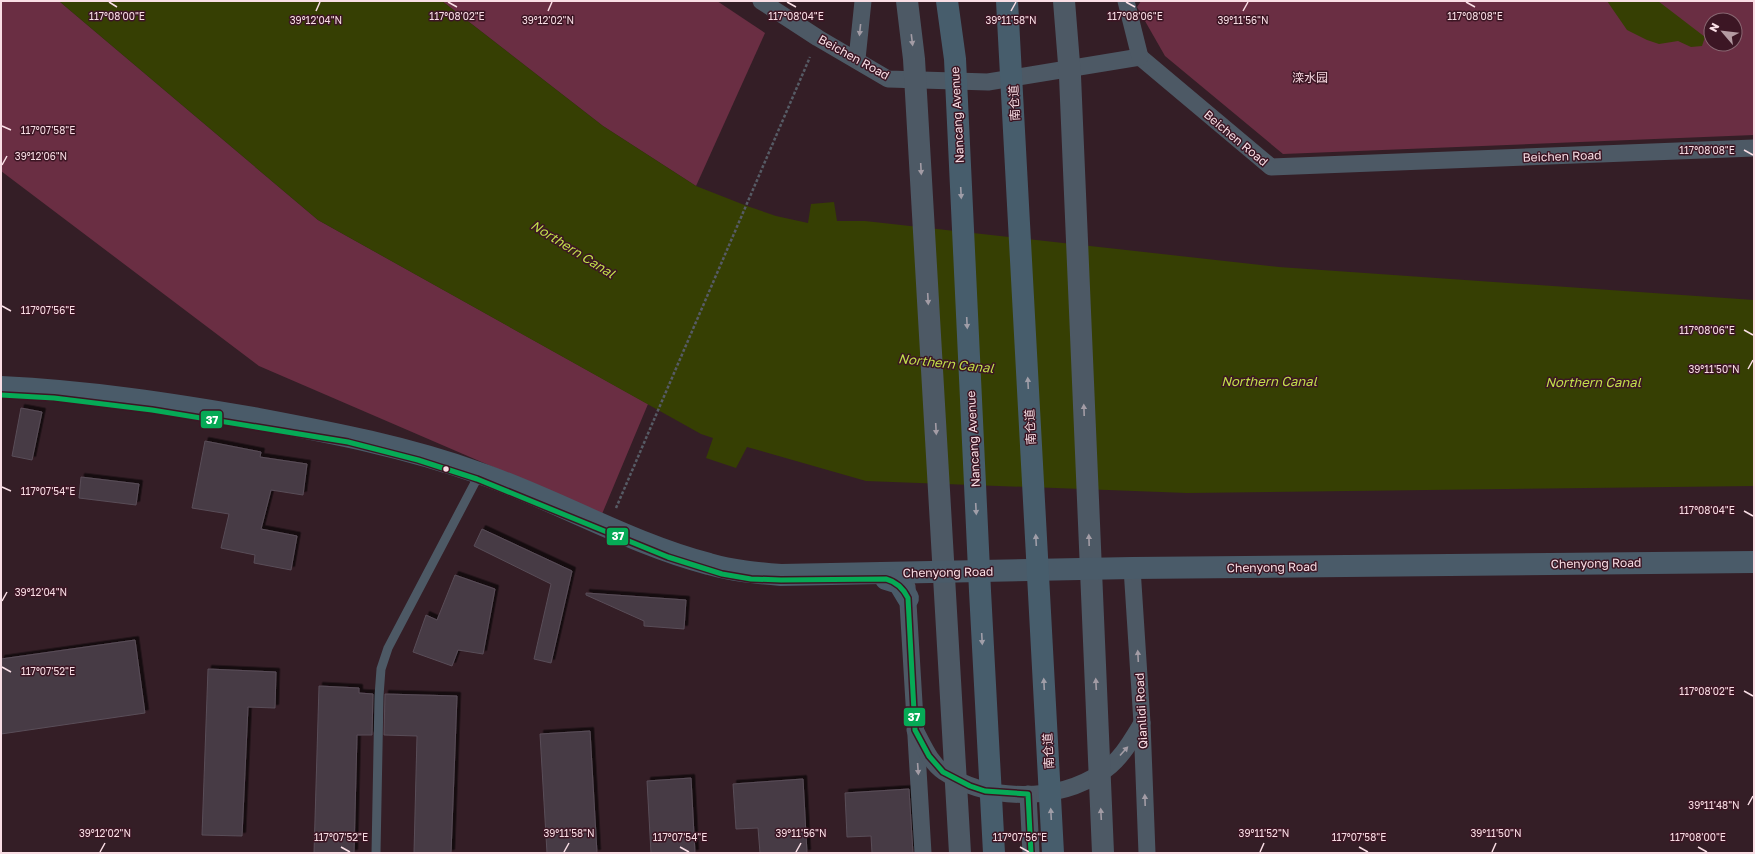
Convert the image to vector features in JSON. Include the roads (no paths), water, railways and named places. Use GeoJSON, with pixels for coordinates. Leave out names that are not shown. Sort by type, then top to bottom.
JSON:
{"type":"FeatureCollection","features":[{"type":"Feature","properties":{"kind":"highway","name":"Nancang Avenue"},"geometry":{"type":"LineString","coordinates":[[947,1],[955,60],[979,575],[994,853]]}},
{"type":"Feature","properties":{"kind":"highway","name":"南仓道"},"geometry":{"type":"LineString","coordinates":[[1007,1],[1053,853]]}},
{"type":"Feature","properties":{"kind":"main road","name":"Chenyong Road"},"geometry":{"type":"LineString","coordinates":[[1,387],[58,390],[192,408],[351,436],[422,454],[674,553],[709,564],[737,570],[781,575],[902,582]]}},
{"type":"Feature","properties":{"kind":"main road","name":"Chenyong Road"},"geometry":{"type":"LineString","coordinates":[[1,395],[54,398],[152,410],[348,442],[478,476],[668,557],[722,574],[751,579],[902,582],[1133,572],[1754,562]]}},
{"type":"Feature","properties":{"kind":"main road","name":"Chenyong Road"},"geometry":{"type":"LineString","coordinates":[[1133,572],[1754,572]]}},
{"type":"Feature","properties":{"kind":"street","name":"Beichen Road"},"geometry":{"type":"LineString","coordinates":[[761,1],[818,38],[857,59],[888,79],[988,82],[1140,57],[1271,167],[1754,148]]}},
{"type":"Feature","properties":{"kind":"street"},"geometry":{"type":"LineString","coordinates":[[857,59],[863,1]]}},
{"type":"Feature","properties":{"kind":"street"},"geometry":{"type":"LineString","coordinates":[[907,1],[915,67],[960,853]]}},
{"type":"Feature","properties":{"kind":"street"},"geometry":{"type":"LineString","coordinates":[[1064,1],[1070,76],[1103,853]]}},
{"type":"Feature","properties":{"kind":"street"},"geometry":{"type":"LineString","coordinates":[[1126,1],[1140,57]]}},
{"type":"Feature","properties":{"kind":"street","name":"Qianlidi Road"},"geometry":{"type":"LineString","coordinates":[[1133,572],[1142,723],[1147,853]]}},
{"type":"Feature","properties":{"kind":"street"},"geometry":{"type":"LineString","coordinates":[[902,582],[916,730],[923,853]]}},
{"type":"Feature","properties":{"kind":"street"},"geometry":{"type":"LineString","coordinates":[[916,730],[929,756],[943,772],[970,786],[985,791],[1028,794],[1082,785],[1104,771],[1127,748],[1142,723]]}},
{"type":"Feature","properties":{"kind":"street"},"geometry":{"type":"LineString","coordinates":[[1028,794],[1032,853]]}},
{"type":"Feature","properties":{"kind":"lane"},"geometry":{"type":"LineString","coordinates":[[376,853],[379,696],[381,669],[388,648],[478,476]]}},
{"type":"Feature","properties":{"kind":"water","name":"Northern Canal"},"geometry":{"type":"Polygon","coordinates":[[[59,1],[442,1],[603,126],[696,186],[776,216],[808,223],[811,204],[834,202],[837,221],[865,221],[1279,267],[1754,300],[1754,486],[1187,493],[866,481],[747,447],[736,468],[706,458],[713,438],[701,434],[318,220],[59,1]]]}},
{"type":"Feature","properties":{"kind":"water"},"geometry":{"type":"Polygon","coordinates":[[[1607,1],[1658,1],[1703,35],[1703,43],[1702,46],[1691,47],[1678,41],[1659,44],[1627,30],[1607,1]]]}},
{"type":"Feature","properties":{"kind":"park label","name":"滦水园"},"geometry":{"type":"Point","coordinates":[1310,77]}}]}
